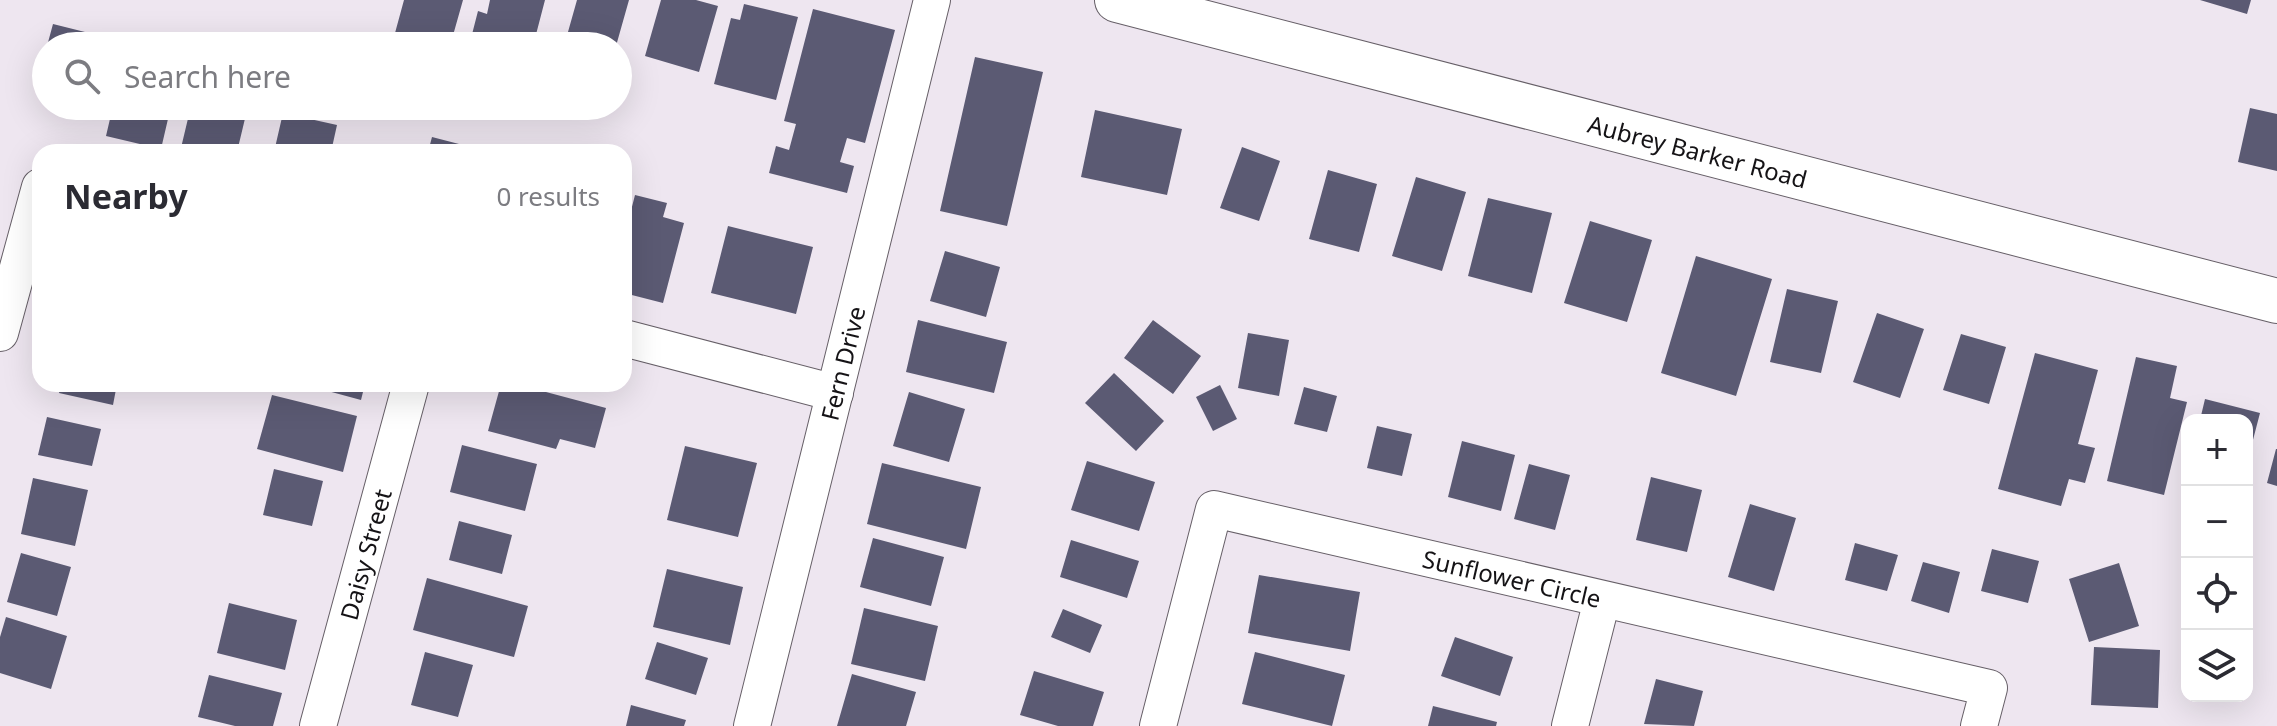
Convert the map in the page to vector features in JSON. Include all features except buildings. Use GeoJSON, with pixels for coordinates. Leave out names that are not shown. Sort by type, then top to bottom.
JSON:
{"type":"FeatureCollection","features":[{"type":"Feature","properties":{"kind":"street","name":"Fern Drive"},"geometry":{"type":"LineString","coordinates":[[752,726],[932,0]]}},
{"type":"Feature","properties":{"kind":"street","name":"Aubrey Barker Road"},"geometry":{"type":"LineString","coordinates":[[1117,0],[2277,301]]}},
{"type":"Feature","properties":{"kind":"street"},"geometry":{"type":"LineString","coordinates":[[0,333],[32,216]]}},
{"type":"Feature","properties":{"kind":"street"},"geometry":{"type":"LineString","coordinates":[[632,340],[835,393]]}},
{"type":"Feature","properties":{"kind":"street","name":"Daisy Street"},"geometry":{"type":"LineString","coordinates":[[318,726],[409,392]]}},
{"type":"Feature","properties":{"kind":"street","name":"Sunflower Circle"},"geometry":{"type":"LineString","coordinates":[[1158,726],[1214,509],[1989,688],[1979,726]]}},
{"type":"Feature","properties":{"kind":"street"},"geometry":{"type":"LineString","coordinates":[[1570,726],[1602,600]]}}]}
